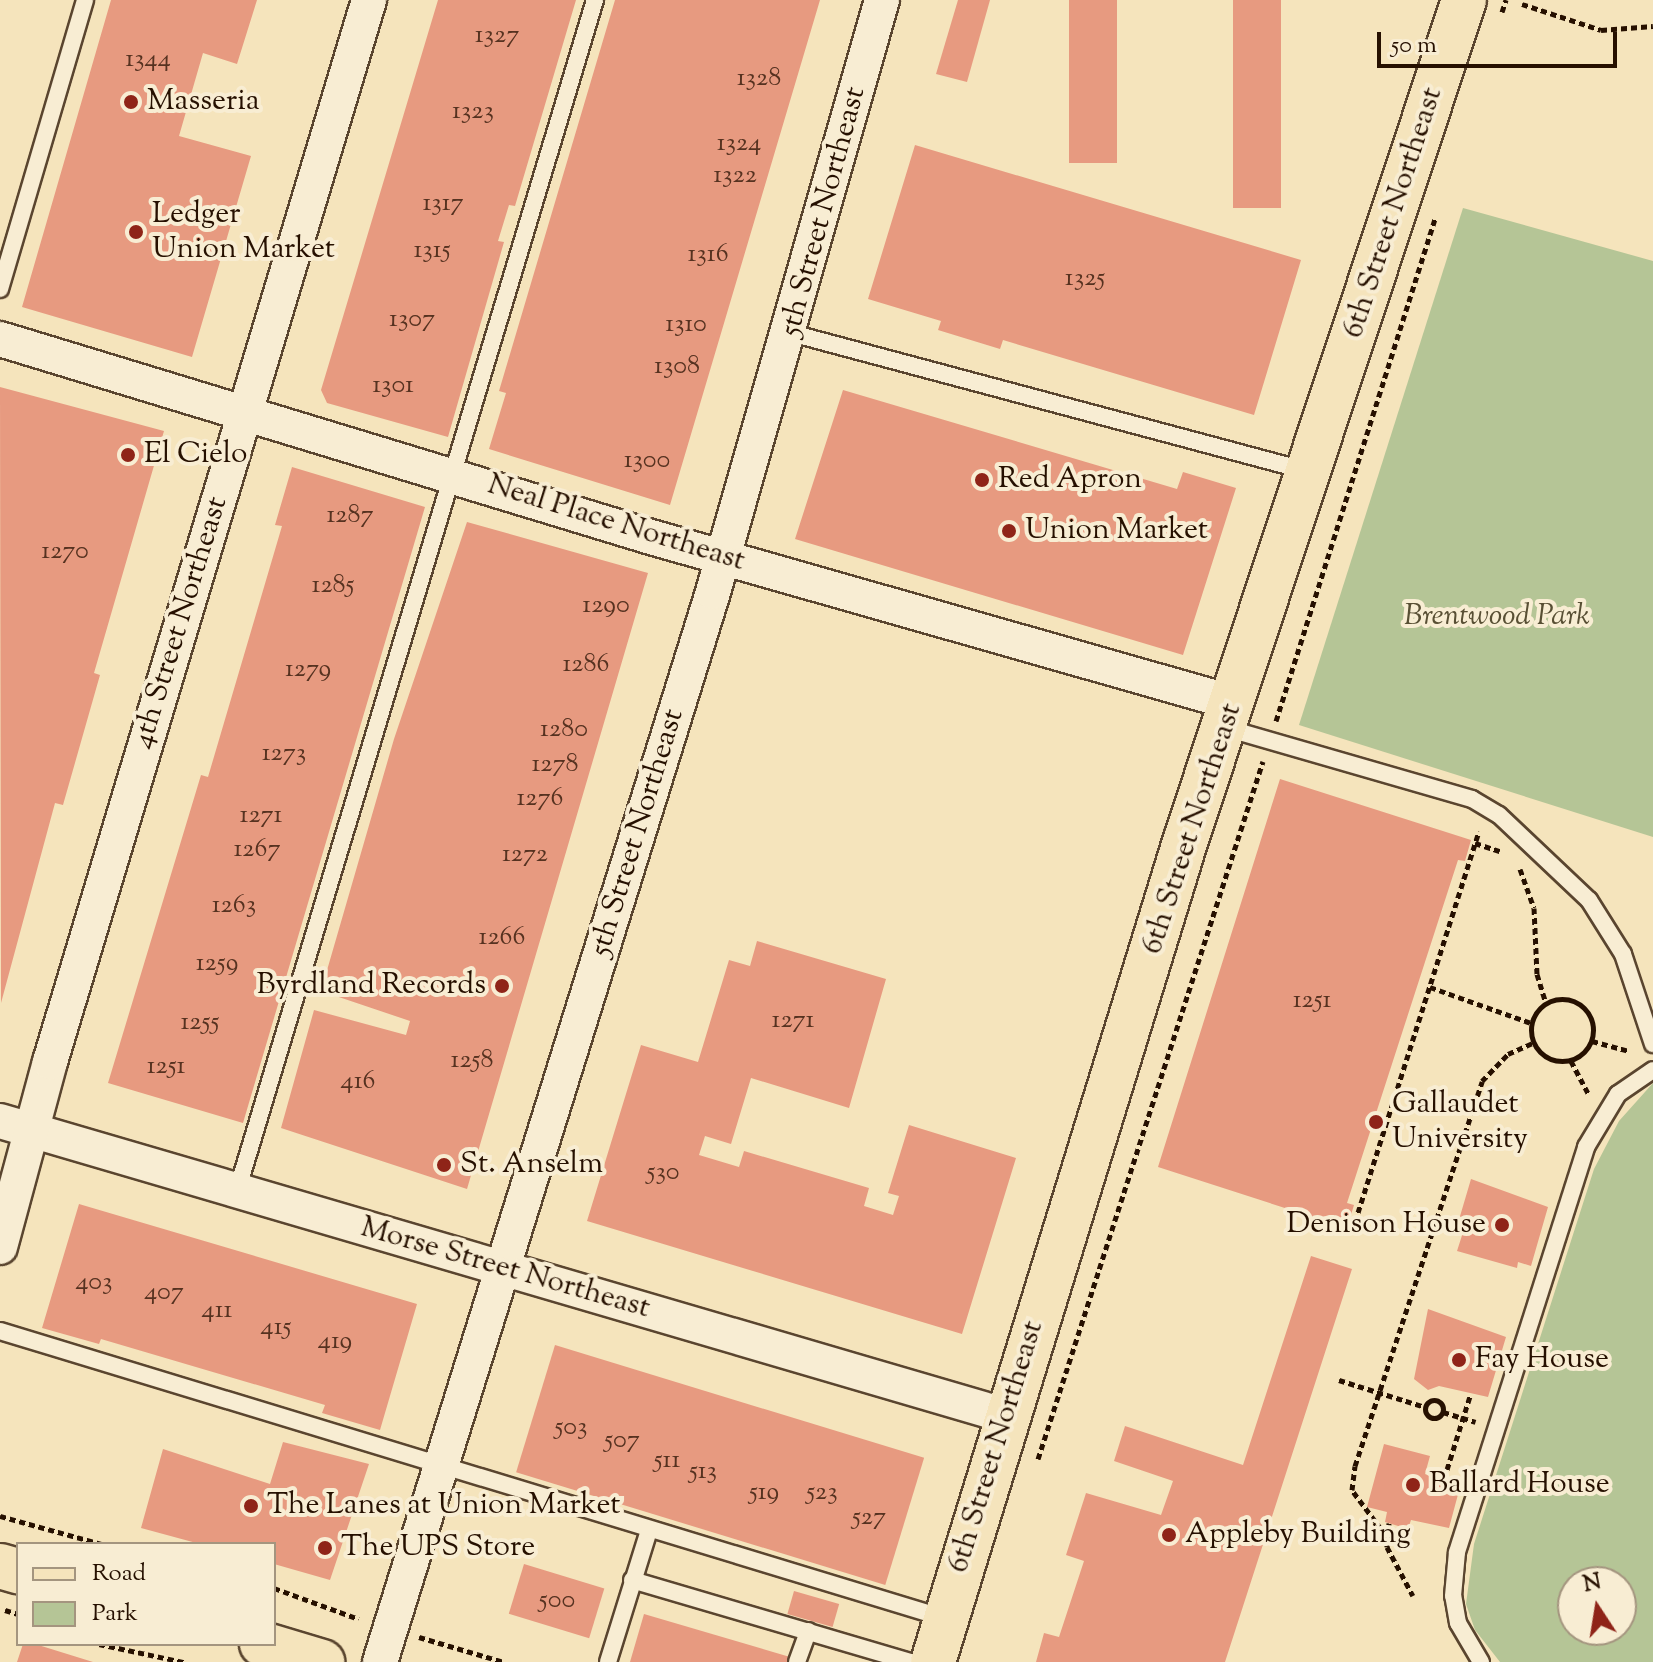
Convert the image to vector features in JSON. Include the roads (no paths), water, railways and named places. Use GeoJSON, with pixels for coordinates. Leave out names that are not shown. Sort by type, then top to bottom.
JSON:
{"type":"FeatureCollection","features":[{"type":"Feature","properties":{"kind":"main road","name":"6th Street Northeast"},"geometry":{"type":"LineString","coordinates":[[933,1662],[1010,1417],[1026,1348],[1308,471],[1483,7]]}},
{"type":"Feature","properties":{"kind":"main road"},"geometry":{"type":"LineString","coordinates":[[269,1646],[322,1662]]}},
{"type":"Feature","properties":{"kind":"street","name":"4th Street Northeast"},"geometry":{"type":"LineString","coordinates":[[0,1247],[369,0]]}},
{"type":"Feature","properties":{"kind":"street","name":"5th Street Northeast"},"geometry":{"type":"LineString","coordinates":[[380,1662],[724,557],[791,333],[882,0]]}},
{"type":"Feature","properties":{"kind":"street","name":"Neal Place Northeast"},"geometry":{"type":"LineString","coordinates":[[0,339],[724,557],[1230,716]]}},
{"type":"Feature","properties":{"kind":"street","name":"Morse Street Northeast"},"geometry":{"type":"LineString","coordinates":[[0,1121],[1010,1417]]}},
{"type":"Feature","properties":{"kind":"lane"},"geometry":{"type":"LineString","coordinates":[[0,289],[85,0]]}},
{"type":"Feature","properties":{"kind":"lane"},"geometry":{"type":"LineString","coordinates":[[237,1191],[595,0]]}},
{"type":"Feature","properties":{"kind":"lane"},"geometry":{"type":"LineString","coordinates":[[791,333],[1308,471]]}},
{"type":"Feature","properties":{"kind":"lane"},"geometry":{"type":"LineString","coordinates":[[1230,716],[1486,807],[1523,835],[1589,900],[1623,954],[1653,1044]]}},
{"type":"Feature","properties":{"kind":"lane"},"geometry":{"type":"LineString","coordinates":[[1481,1662],[1458,1623],[1453,1596],[1457,1552],[1586,1147],[1618,1094],[1653,1070]]}},
{"type":"Feature","properties":{"kind":"lane"},"geometry":{"type":"LineString","coordinates":[[0,1331],[946,1618]]}},
{"type":"Feature","properties":{"kind":"lane"},"geometry":{"type":"LineString","coordinates":[[608,1662],[649,1530]]}},
{"type":"Feature","properties":{"kind":"lane"},"geometry":{"type":"LineString","coordinates":[[632,1580],[910,1662]]}},
{"type":"Feature","properties":{"kind":"lane"},"geometry":{"type":"LineString","coordinates":[[797,1662],[808,1631]]}},
{"type":"Feature","properties":{"kind":"place","name":"Masseria"},"geometry":{"type":"Point","coordinates":[131,102]}},
{"type":"Feature","properties":{"kind":"place","name":"Ledger Union Market"},"geometry":{"type":"Point","coordinates":[136,232]}},
{"type":"Feature","properties":{"kind":"place","name":"El Cielo"},"geometry":{"type":"Point","coordinates":[128,455]}},
{"type":"Feature","properties":{"kind":"place","name":"Red Apron"},"geometry":{"type":"Point","coordinates":[982,480]}},
{"type":"Feature","properties":{"kind":"place","name":"Union Market"},"geometry":{"type":"Point","coordinates":[1009,531]}},
{"type":"Feature","properties":{"kind":"place","name":"Byrdland Records"},"geometry":{"type":"Point","coordinates":[502,986]}},
{"type":"Feature","properties":{"kind":"place","name":"Gallaudet University"},"geometry":{"type":"Point","coordinates":[1376,1122]}},
{"type":"Feature","properties":{"kind":"place","name":"St. Anselm"},"geometry":{"type":"Point","coordinates":[444,1165]}},
{"type":"Feature","properties":{"kind":"place","name":"Denison House"},"geometry":{"type":"Point","coordinates":[1502,1225]}},
{"type":"Feature","properties":{"kind":"place","name":"Fay House"},"geometry":{"type":"Point","coordinates":[1459,1360]}},
{"type":"Feature","properties":{"kind":"place","name":"Ballard House"},"geometry":{"type":"Point","coordinates":[1413,1485]}},
{"type":"Feature","properties":{"kind":"place","name":"The Lanes at Union Market"},"geometry":{"type":"Point","coordinates":[251,1506]}},
{"type":"Feature","properties":{"kind":"place","name":"Appleby Building"},"geometry":{"type":"Point","coordinates":[1169,1535]}},
{"type":"Feature","properties":{"kind":"place","name":"The UPS Store"},"geometry":{"type":"Point","coordinates":[325,1548]}},
{"type":"Feature","properties":{"kind":"park label","name":"Brentwood Park"},"geometry":{"type":"Point","coordinates":[1497,617]}}]}
